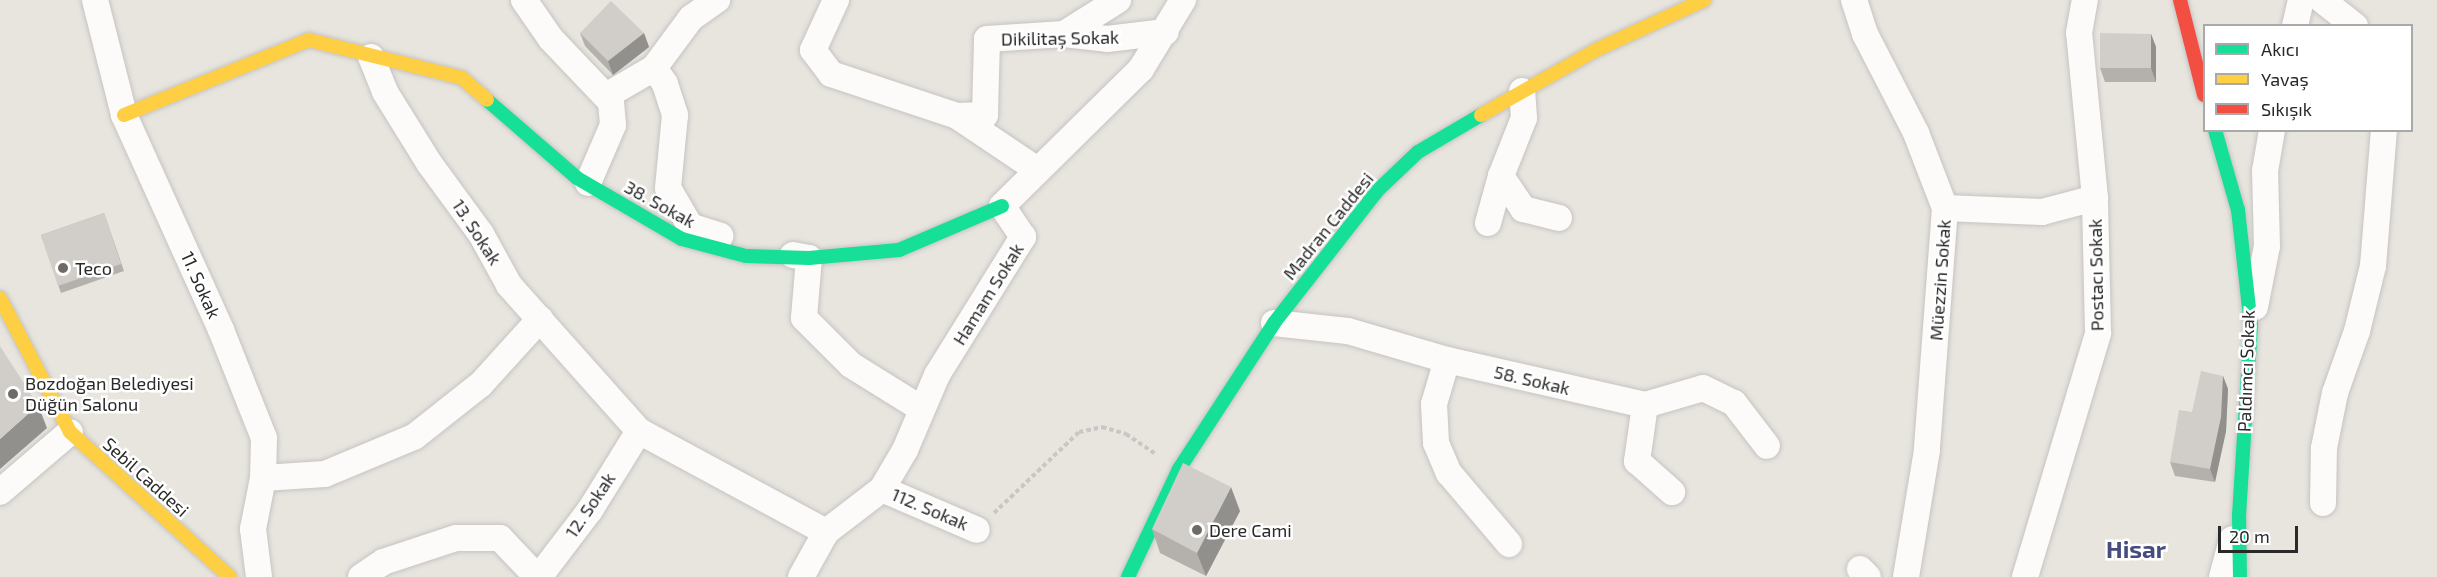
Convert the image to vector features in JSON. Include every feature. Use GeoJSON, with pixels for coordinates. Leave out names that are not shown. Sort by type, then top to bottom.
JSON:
{"type":"FeatureCollection","features":[{"type":"Feature","properties":{"kind":"street","name":"11. Sokak"},"geometry":{"type":"LineString","coordinates":[[95,0],[124,115],[221,330],[264,438],[263,478],[253,530],[259,577]]}},
{"type":"Feature","properties":{"kind":"street"},"geometry":{"type":"LineString","coordinates":[[524,0],[551,39],[611,102],[613,125],[588,183]]}},
{"type":"Feature","properties":{"kind":"street"},"geometry":{"type":"LineString","coordinates":[[606,96],[654,68],[691,18],[717,0]]}},
{"type":"Feature","properties":{"kind":"street"},"geometry":{"type":"LineString","coordinates":[[836,0],[813,50],[831,74],[957,116],[1036,169]]}},
{"type":"Feature","properties":{"kind":"street"},"geometry":{"type":"LineString","coordinates":[[1064,34],[1118,0]]}},
{"type":"Feature","properties":{"kind":"street"},"geometry":{"type":"LineString","coordinates":[[1002,206],[1036,169],[1141,69],[1184,0]]}},
{"type":"Feature","properties":{"kind":"street","name":"Madran Caddesi"},"geometry":{"type":"LineString","coordinates":[[1128,577],[1179,469],[1274,323],[1377,191],[1410,160],[1522,91],[1596,50],[1704,0]]}},
{"type":"Feature","properties":{"kind":"street","name":"Müezzin Sokak"},"geometry":{"type":"LineString","coordinates":[[1854,0],[1865,34],[1916,133],[1945,208],[1927,450],[1906,577]]}},
{"type":"Feature","properties":{"kind":"street","name":"Postacı Sokak"},"geometry":{"type":"LineString","coordinates":[[2025,577],[2098,333],[2095,198],[2079,33],[2085,0]]}},
{"type":"Feature","properties":{"kind":"street"},"geometry":{"type":"LineString","coordinates":[[2180,0],[2203,87]]}},
{"type":"Feature","properties":{"kind":"street"},"geometry":{"type":"LineString","coordinates":[[2295,24],[2301,0]]}},
{"type":"Feature","properties":{"kind":"street"},"geometry":{"type":"LineString","coordinates":[[2322,0],[2352,24]]}},
{"type":"Feature","properties":{"kind":"street","name":"Dikilitaş Sokak"},"geometry":{"type":"LineString","coordinates":[[957,116],[986,115],[987,39],[1064,34],[1107,39],[1166,32]]}},
{"type":"Feature","properties":{"kind":"street"},"geometry":{"type":"LineString","coordinates":[[124,115],[309,40],[371,57]]}},
{"type":"Feature","properties":{"kind":"street","name":"38. Sokak"},"geometry":{"type":"LineString","coordinates":[[371,57],[462,78],[588,183],[682,239],[746,256],[809,258],[899,250],[1002,206]]}},
{"type":"Feature","properties":{"kind":"street","name":"13. Sokak"},"geometry":{"type":"LineString","coordinates":[[371,57],[385,92],[429,163],[481,234],[509,285],[639,431],[826,532]]}},
{"type":"Feature","properties":{"kind":"street"},"geometry":{"type":"LineString","coordinates":[[654,68],[665,84],[675,115],[668,188],[690,226],[739,243],[809,258],[804,318],[851,365],[920,408]]}},
{"type":"Feature","properties":{"kind":"street"},"geometry":{"type":"LineString","coordinates":[[1488,223],[1501,176],[1524,118],[1522,91]]}},
{"type":"Feature","properties":{"kind":"street","name":"Paldımcı Sokak"},"geometry":{"type":"LineString","coordinates":[[2216,132],[2238,210],[2251,326],[2239,515],[2222,577]]}},
{"type":"Feature","properties":{"kind":"street"},"geometry":{"type":"LineString","coordinates":[[2251,326],[2267,246],[2265,171],[2272,132]]}},
{"type":"Feature","properties":{"kind":"street"},"geometry":{"type":"LineString","coordinates":[[2323,503],[2324,448],[2335,393],[2357,331],[2373,266],[2384,132]]}},
{"type":"Feature","properties":{"kind":"street"},"geometry":{"type":"LineString","coordinates":[[1501,176],[1523,209],[1559,218]]}},
{"type":"Feature","properties":{"kind":"street"},"geometry":{"type":"LineString","coordinates":[[1945,208],[2042,212],[2095,198]]}},
{"type":"Feature","properties":{"kind":"street","name":"Hamam Sokak"},"geometry":{"type":"LineString","coordinates":[[801,577],[826,532],[882,489],[905,450],[920,408],[1023,237],[1002,206]]}},
{"type":"Feature","properties":{"kind":"street","name":"Sebil Caddesi"},"geometry":{"type":"LineString","coordinates":[[0,298],[70,432],[230,577]]}},
{"type":"Feature","properties":{"kind":"street"},"geometry":{"type":"LineString","coordinates":[[263,478],[325,474],[414,437],[481,384],[540,319]]}},
{"type":"Feature","properties":{"kind":"street","name":"58. Sokak"},"geometry":{"type":"LineString","coordinates":[[1274,323],[1348,331],[1447,360],[1645,405],[1703,388],[1734,403],[1767,446]]}},
{"type":"Feature","properties":{"kind":"street"},"geometry":{"type":"LineString","coordinates":[[1447,360],[1434,404],[1436,443],[1449,473],[1509,544]]}},
{"type":"Feature","properties":{"kind":"street"},"geometry":{"type":"LineString","coordinates":[[1645,405],[1637,461],[1672,492]]}},
{"type":"Feature","properties":{"kind":"street","name":"12. Sokak"},"geometry":{"type":"LineString","coordinates":[[538,577],[590,510],[639,431]]}},
{"type":"Feature","properties":{"kind":"street"},"geometry":{"type":"LineString","coordinates":[[0,492],[70,432]]}},
{"type":"Feature","properties":{"kind":"street","name":"112. Sokak"},"geometry":{"type":"LineString","coordinates":[[882,489],[977,530]]}},
{"type":"Feature","properties":{"kind":"street"},"geometry":{"type":"LineString","coordinates":[[2239,515],[2240,577]]}},
{"type":"Feature","properties":{"kind":"street"},"geometry":{"type":"LineString","coordinates":[[361,577],[384,562],[456,538],[500,538],[538,577]]}},
{"type":"Feature","properties":{"kind":"path"},"geometry":{"type":"LineString","coordinates":[[977,530],[1078,432],[1102,427],[1126,434],[1179,469]]}},
{"type":"Feature","properties":{"kind":"building"},"geometry":{"type":"Polygon","coordinates":[[[611,1],[644,33],[608,61],[580,33],[611,1]]]}},
{"type":"Feature","properties":{"kind":"building"},"geometry":{"type":"Polygon","coordinates":[[[2100,33],[2151,34],[2151,68],[2100,68],[2100,33]]]}},
{"type":"Feature","properties":{"kind":"building"},"geometry":{"type":"Polygon","coordinates":[[[104,213],[121,264],[58,286],[41,235],[104,213]]]}},
{"type":"Feature","properties":{"kind":"building"},"geometry":{"type":"Polygon","coordinates":[[[0,346],[38,405],[0,439],[0,346]]]}},
{"type":"Feature","properties":{"kind":"building"},"geometry":{"type":"Polygon","coordinates":[[[2201,371],[2223,376],[2221,417],[2210,469],[2170,462],[2179,410],[2192,412],[2201,371]]]}},
{"type":"Feature","properties":{"kind":"building"},"geometry":{"type":"Polygon","coordinates":[[[1183,463],[1231,487],[1197,553],[1152,529],[1183,463]]]}},
{"type":"Feature","properties":{"kind":"traffic: fast"},"geometry":{"type":"LineString","coordinates":[[487,100],[577,178],[682,239],[746,256],[809,258],[899,250],[1002,206]]}},
{"type":"Feature","properties":{"kind":"traffic: fast"},"geometry":{"type":"LineString","coordinates":[[1128,577],[1179,469],[1274,323],[1377,191],[1418,152],[1481,115]]}},
{"type":"Feature","properties":{"kind":"traffic: fast"},"geometry":{"type":"LineString","coordinates":[[2216,132],[2238,210],[2251,325],[2239,515],[2240,577]]}},
{"type":"Feature","properties":{"kind":"traffic: slow"},"geometry":{"type":"LineString","coordinates":[[1481,115],[1596,50],[1704,0]]}},
{"type":"Feature","properties":{"kind":"traffic: slow"},"geometry":{"type":"LineString","coordinates":[[124,115],[309,40],[462,78],[487,100]]}},
{"type":"Feature","properties":{"kind":"traffic: slow"},"geometry":{"type":"LineString","coordinates":[[0,298],[70,432],[230,577]]}},
{"type":"Feature","properties":{"kind":"traffic: jam"},"geometry":{"type":"LineString","coordinates":[[2180,0],[2203,91]]}},
{"type":"Feature","properties":{"kind":"place","name":"Teco"},"geometry":{"type":"Point","coordinates":[63,268]}},
{"type":"Feature","properties":{"kind":"place","name":"Bozdoğan Belediyesi Düğün Salonu"},"geometry":{"type":"Point","coordinates":[13,394]}},
{"type":"Feature","properties":{"kind":"place","name":"Dere Cami"},"geometry":{"type":"Point","coordinates":[1197,530]}},
{"type":"Feature","properties":{"kind":"district","name":"Hisar"},"geometry":{"type":"Point","coordinates":[2136,549]}}]}
